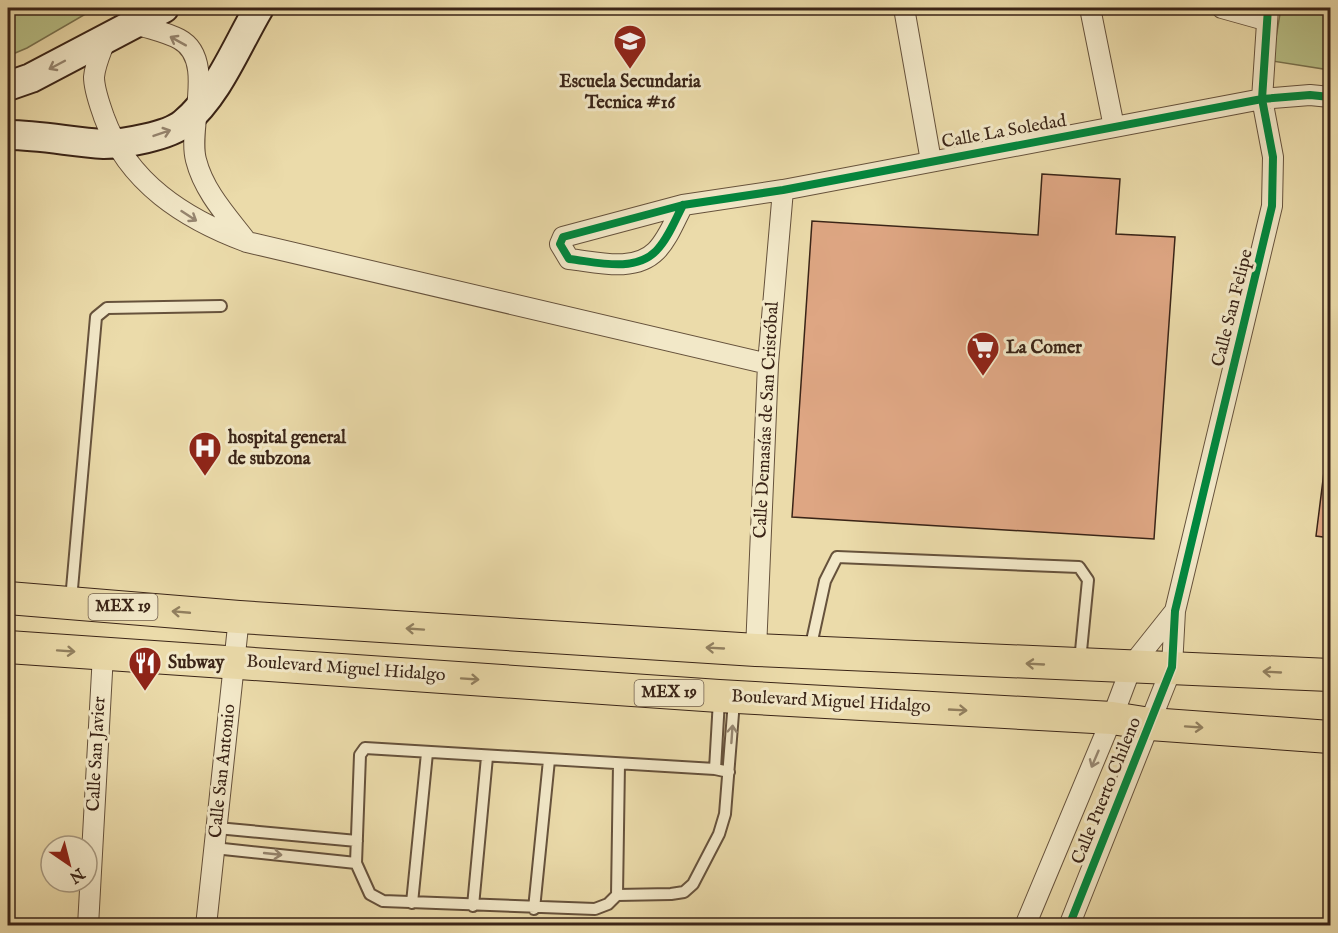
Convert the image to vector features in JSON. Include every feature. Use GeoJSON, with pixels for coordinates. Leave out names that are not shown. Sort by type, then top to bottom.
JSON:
{"type":"FeatureCollection","features":[{"type":"Feature","properties":{"kind":"main road","name":"MEX 19"},"geometry":{"type":"LineString","coordinates":[[8,598],[239,617],[756,650],[1330,675]]}},
{"type":"Feature","properties":{"kind":"main road"},"geometry":{"type":"LineString","coordinates":[[523,683],[526,636]]}},
{"type":"Feature","properties":{"kind":"main road","name":"Boulevard Miguel Hidalgo"},"geometry":{"type":"LineString","coordinates":[[8,647],[727,697],[1112,718],[1150,724],[1330,737]]}},
{"type":"Feature","properties":{"kind":"street"},"geometry":{"type":"LineString","coordinates":[[8,86],[31,78],[164,8]]}},
{"type":"Feature","properties":{"kind":"street"},"geometry":{"type":"LineString","coordinates":[[8,135],[116,143],[182,125],[197,111],[239,48],[259,8]]}},
{"type":"Feature","properties":{"kind":"street"},"geometry":{"type":"LineString","coordinates":[[904,8],[931,161]]}},
{"type":"Feature","properties":{"kind":"street"},"geometry":{"type":"LineString","coordinates":[[1090,8],[1114,127]]}},
{"type":"Feature","properties":{"kind":"street"},"geometry":{"type":"LineString","coordinates":[[1222,8],[1267,14]]}},
{"type":"Feature","properties":{"kind":"street","name":"Calle San Felipe"},"geometry":{"type":"LineString","coordinates":[[1175,611],[1272,207],[1273,157],[1262,99],[1267,14]]}},
{"type":"Feature","properties":{"kind":"street"},"geometry":{"type":"LineString","coordinates":[[136,24],[180,40],[193,50],[199,70],[193,144],[201,178],[247,242]]}},
{"type":"Feature","properties":{"kind":"street"},"geometry":{"type":"LineString","coordinates":[[106,38],[94,78],[99,103],[116,143],[128,164],[143,180],[168,202],[209,228],[247,242],[768,364]]}},
{"type":"Feature","properties":{"kind":"street","name":"Calle La Soledad"},"geometry":{"type":"LineString","coordinates":[[683,205],[657,250],[647,258],[619,265],[569,259],[562,252],[560,244],[563,237],[683,205],[783,190],[1262,99],[1310,95],[1330,97]]}},
{"type":"Feature","properties":{"kind":"street","name":"Calle Demasías de San Cristóbal"},"geometry":{"type":"LineString","coordinates":[[756,650],[768,364],[783,190]]}},
{"type":"Feature","properties":{"kind":"street","name":"Calle Puerto Chileno"},"geometry":{"type":"LineString","coordinates":[[1025,926],[1132,665],[1175,611]]}},
{"type":"Feature","properties":{"kind":"street","name":"Calle Puerto Chileno"},"geometry":{"type":"LineString","coordinates":[[1069,926],[1172,667],[1175,611]]}},
{"type":"Feature","properties":{"kind":"street","name":"Calle San Antonio"},"geometry":{"type":"LineString","coordinates":[[206,926],[239,617]]}},
{"type":"Feature","properties":{"kind":"street","name":"Calle San Javier"},"geometry":{"type":"LineString","coordinates":[[88,926],[103,654]]}},
{"type":"Feature","properties":{"kind":"lane"},"geometry":{"type":"LineString","coordinates":[[71,603],[96,317],[107,308],[220,306]]}},
{"type":"Feature","properties":{"kind":"lane"},"geometry":{"type":"LineString","coordinates":[[810,653],[825,581],[837,557],[1079,567],[1088,580],[1080,664]]}},
{"type":"Feature","properties":{"kind":"lane"},"geometry":{"type":"LineString","coordinates":[[715,769],[727,697]]}},
{"type":"Feature","properties":{"kind":"lane"},"geometry":{"type":"LineString","coordinates":[[727,697],[729,772],[725,814],[719,834],[693,884],[684,892],[617,895],[608,904],[595,909],[534,909],[383,901],[370,894],[356,863],[360,755],[365,748],[715,769],[729,772]]}},
{"type":"Feature","properties":{"kind":"lane"},"geometry":{"type":"LineString","coordinates":[[412,903],[427,753]]}},
{"type":"Feature","properties":{"kind":"lane"},"geometry":{"type":"LineString","coordinates":[[472,906],[487,757]]}},
{"type":"Feature","properties":{"kind":"lane"},"geometry":{"type":"LineString","coordinates":[[534,909],[549,760]]}},
{"type":"Feature","properties":{"kind":"lane"},"geometry":{"type":"LineString","coordinates":[[617,895],[619,764]]}},
{"type":"Feature","properties":{"kind":"lane"},"geometry":{"type":"LineString","coordinates":[[217,828],[357,841]]}},
{"type":"Feature","properties":{"kind":"lane"},"geometry":{"type":"LineString","coordinates":[[214,848],[356,863]]}},
{"type":"Feature","properties":{"kind":"green space"},"geometry":{"type":"Polygon","coordinates":[[[8,8],[96,8],[27,48],[8,56],[8,8]]]}},
{"type":"Feature","properties":{"kind":"green space"},"geometry":{"type":"Polygon","coordinates":[[[1281,8],[1330,8],[1330,70],[1272,61],[1281,8]]]}},
{"type":"Feature","properties":{"kind":"building","name":"La Comer"},"geometry":{"type":"Polygon","coordinates":[[[1042,174],[1120,179],[1116,234],[1175,237],[1154,539],[792,517],[812,221],[1038,235],[1042,174]]]}},
{"type":"Feature","properties":{"kind":"building"},"geometry":{"type":"Polygon","coordinates":[[[1325,464],[1330,465],[1330,538],[1316,536],[1325,464]]]}},
{"type":"Feature","properties":{"kind":"cycle path"},"geometry":{"type":"LineString","coordinates":[[1069,926],[1172,667],[1175,611],[1272,206],[1273,157],[1262,99],[1268,8]]}},
{"type":"Feature","properties":{"kind":"cycle path"},"geometry":{"type":"LineString","coordinates":[[683,205],[668,235],[656,251],[637,262],[603,264],[569,259],[560,244],[563,237],[683,205],[783,190],[1262,99],[1310,95],[1330,97]]}},
{"type":"Feature","properties":{"kind":"place","name":"Escuela Secundaria Tecnica #16"},"geometry":{"type":"Point","coordinates":[630,70]}},
{"type":"Feature","properties":{"kind":"place","name":"La Comer"},"geometry":{"type":"Point","coordinates":[983,377]}},
{"type":"Feature","properties":{"kind":"place","name":"hospital general de subzona"},"geometry":{"type":"Point","coordinates":[205,477]}},
{"type":"Feature","properties":{"kind":"place","name":"Subway"},"geometry":{"type":"Point","coordinates":[145,692]}}]}
